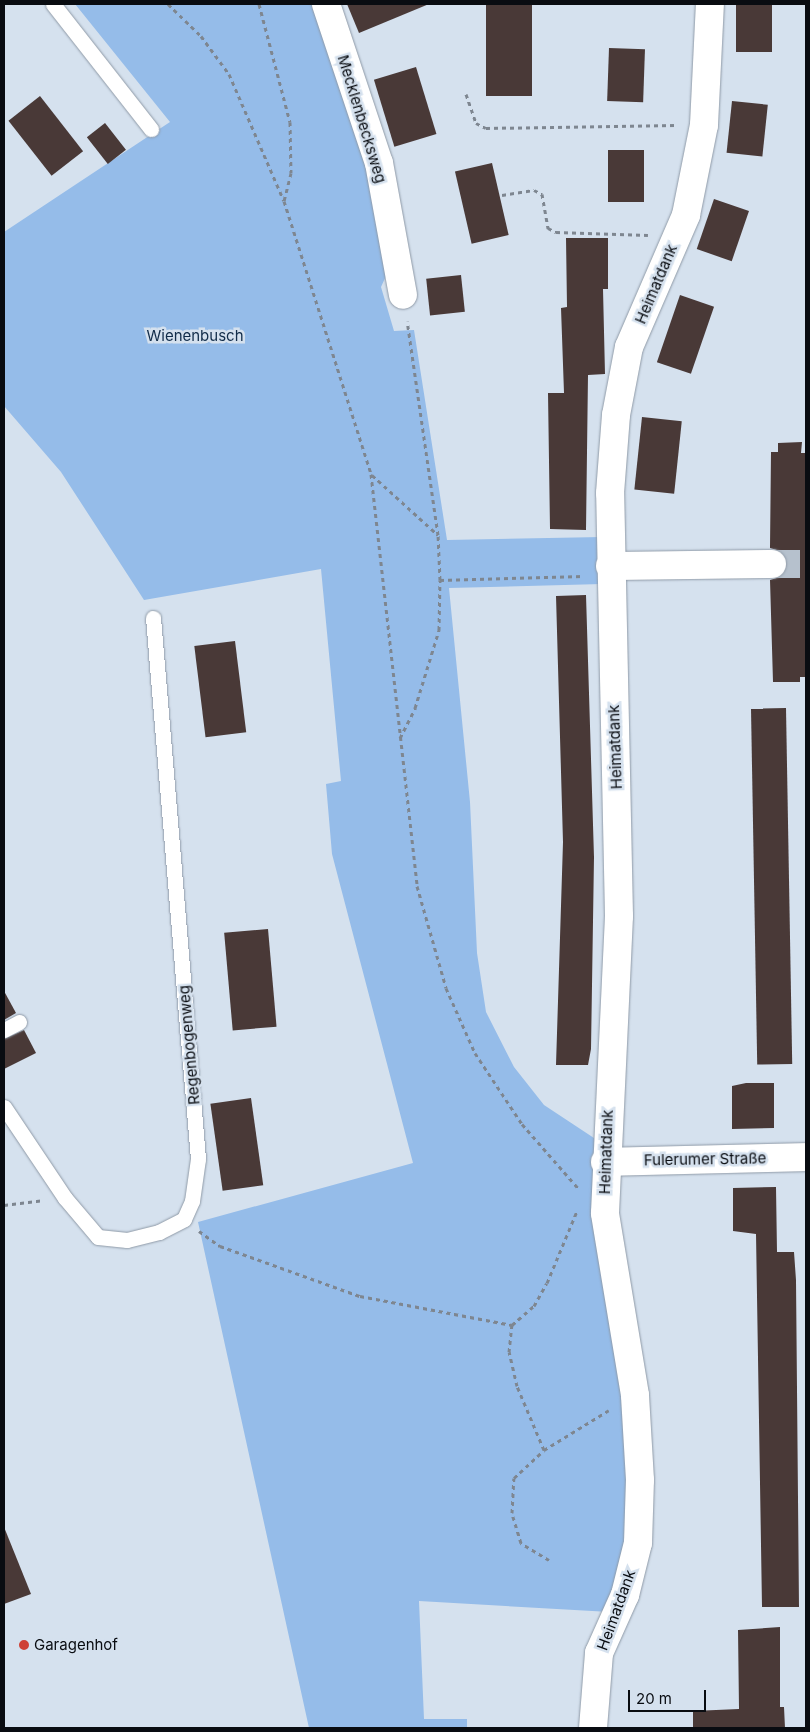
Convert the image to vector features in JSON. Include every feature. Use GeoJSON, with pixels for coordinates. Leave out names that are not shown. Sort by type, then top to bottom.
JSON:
{"type":"FeatureCollection","features":[{"type":"Feature","properties":{"kind":"street","name":"Mecklenbecksweg"},"geometry":{"type":"LineString","coordinates":[[326,4],[379,163],[403,295]]}},
{"type":"Feature","properties":{"kind":"street","name":"Heimatdank"},"geometry":{"type":"LineString","coordinates":[[593,1728],[599,1653],[624,1595],[638,1542],[636,1394],[613,1277],[605,1213],[605,1162],[619,916],[599,571],[616,414],[629,347],[686,215],[704,125],[710,4]]}},
{"type":"Feature","properties":{"kind":"street"},"geometry":{"type":"LineString","coordinates":[[599,571],[772,564]]}},
{"type":"Feature","properties":{"kind":"street","name":"Fulerumer Straße"},"geometry":{"type":"LineString","coordinates":[[605,1162],[806,1157]]}},
{"type":"Feature","properties":{"kind":"lane"},"geometry":{"type":"LineString","coordinates":[[53,4],[152,129]]}},
{"type":"Feature","properties":{"kind":"lane","name":"Regenbogenweg"},"geometry":{"type":"LineString","coordinates":[[153,618],[198,1159],[192,1201],[184,1218]]}},
{"type":"Feature","properties":{"kind":"lane"},"geometry":{"type":"LineString","coordinates":[[4,1030],[19,1022]]}},
{"type":"Feature","properties":{"kind":"lane"},"geometry":{"type":"LineString","coordinates":[[4,1106],[64,1198],[98,1238],[111,1242],[159,1232],[184,1218]]}},
{"type":"Feature","properties":{"kind":"path"},"geometry":{"type":"LineString","coordinates":[[168,4],[201,36],[229,74],[284,201],[371,474],[417,886],[446,988],[475,1052],[522,1124],[582,1191],[581,1197]]}},
{"type":"Feature","properties":{"kind":"path"},"geometry":{"type":"LineString","coordinates":[[259,4],[290,122],[291,173],[284,201]]}},
{"type":"Feature","properties":{"kind":"path"},"geometry":{"type":"LineString","coordinates":[[466,94],[476,122],[486,128],[704,125]]}},
{"type":"Feature","properties":{"kind":"path"},"geometry":{"type":"LineString","coordinates":[[502,195],[534,190],[542,194],[548,228],[556,232],[676,236]]}},
{"type":"Feature","properties":{"kind":"path"},"geometry":{"type":"LineString","coordinates":[[399,738],[415,708],[439,630],[440,580],[438,535],[403,295]]}},
{"type":"Feature","properties":{"kind":"path"},"geometry":{"type":"LineString","coordinates":[[371,474],[438,535]]}},
{"type":"Feature","properties":{"kind":"path"},"geometry":{"type":"LineString","coordinates":[[440,580],[599,571]]}},
{"type":"Feature","properties":{"kind":"path"},"geometry":{"type":"LineString","coordinates":[[4,1205],[64,1198]]}},
{"type":"Feature","properties":{"kind":"path"},"geometry":{"type":"LineString","coordinates":[[544,1450],[517,1386],[510,1352],[512,1325],[534,1306],[547,1283],[580,1204]]}},
{"type":"Feature","properties":{"kind":"path"},"geometry":{"type":"LineString","coordinates":[[184,1218],[220,1246],[360,1296],[512,1325]]}},
{"type":"Feature","properties":{"kind":"path"},"geometry":{"type":"LineString","coordinates":[[549,1560],[521,1543],[512,1513],[514,1478],[544,1450],[636,1394]]}},
{"type":"Feature","properties":{"kind":"green space","name":"Wienenbusch"},"geometry":{"type":"Polygon","coordinates":[[[75,4],[320,4],[352,93],[391,265],[381,287],[394,331],[414,330],[447,540],[602,537],[602,584],[449,588],[470,802],[477,953],[486,1012],[514,1067],[544,1105],[597,1140],[632,1438],[631,1543],[610,1612],[419,1601],[424,1719],[467,1719],[467,1728],[309,1728],[198,1222],[413,1163],[332,854],[326,784],[341,781],[321,569],[144,600],[61,472],[4,406],[4,232],[170,122],[75,4]]]}},
{"type":"Feature","properties":{"kind":"building"},"geometry":{"type":"Polygon","coordinates":[[[347,4],[429,4],[359,33],[347,4]]]}},
{"type":"Feature","properties":{"kind":"building"},"geometry":{"type":"Polygon","coordinates":[[[486,4],[532,4],[532,96],[486,96],[486,4]]]}},
{"type":"Feature","properties":{"kind":"building"},"geometry":{"type":"Polygon","coordinates":[[[736,4],[772,4],[772,52],[736,52],[736,4]]]}},
{"type":"Feature","properties":{"kind":"building"},"geometry":{"type":"Polygon","coordinates":[[[609,48],[645,49],[643,102],[607,101],[609,48]]]}},
{"type":"Feature","properties":{"kind":"building"},"geometry":{"type":"Polygon","coordinates":[[[416,67],[436,134],[394,147],[374,80],[416,67]]]}},
{"type":"Feature","properties":{"kind":"building"},"geometry":{"type":"Polygon","coordinates":[[[40,96],[83,151],[52,176],[8,121],[40,96]]]}},
{"type":"Feature","properties":{"kind":"building"},"geometry":{"type":"Polygon","coordinates":[[[732,101],[768,105],[762,156],[727,153],[732,101]]]}},
{"type":"Feature","properties":{"kind":"building"},"geometry":{"type":"Polygon","coordinates":[[[105,123],[126,150],[108,164],[87,137],[105,123]]]}},
{"type":"Feature","properties":{"kind":"building"},"geometry":{"type":"Polygon","coordinates":[[[608,150],[644,150],[644,202],[608,202],[608,150]]]}},
{"type":"Feature","properties":{"kind":"building"},"geometry":{"type":"Polygon","coordinates":[[[492,163],[509,235],[472,244],[455,172],[492,163]]]}},
{"type":"Feature","properties":{"kind":"building"},"geometry":{"type":"Polygon","coordinates":[[[714,199],[749,211],[732,261],[697,249],[714,199]]]}},
{"type":"Feature","properties":{"kind":"building"},"geometry":{"type":"Polygon","coordinates":[[[566,238],[608,238],[608,289],[603,289],[605,374],[588,375],[586,530],[550,529],[548,393],[564,393],[561,308],[567,307],[566,238]]]}},
{"type":"Feature","properties":{"kind":"building"},"geometry":{"type":"Polygon","coordinates":[[[461,275],[465,312],[430,315],[426,279],[461,275]]]}},
{"type":"Feature","properties":{"kind":"building"},"geometry":{"type":"Polygon","coordinates":[[[680,295],[714,307],[691,374],[657,362],[680,295]]]}},
{"type":"Feature","properties":{"kind":"building"},"geometry":{"type":"Polygon","coordinates":[[[642,417],[682,421],[674,494],[634,490],[642,417]]]}},
{"type":"Feature","properties":{"kind":"building"},"geometry":{"type":"Polygon","coordinates":[[[802,442],[801,453],[806,453],[806,677],[800,677],[800,682],[773,682],[770,580],[780,577],[788,564],[780,551],[770,548],[771,452],[778,452],[778,443],[802,442]]]}},
{"type":"Feature","properties":{"kind":"building"},"geometry":{"type":"Polygon","coordinates":[[[586,595],[594,857],[591,1049],[588,1065],[556,1065],[563,842],[556,596],[586,595]]]}},
{"type":"Feature","properties":{"kind":"building"},"geometry":{"type":"Polygon","coordinates":[[[235,641],[246,732],[206,737],[194,646],[235,641]]]}},
{"type":"Feature","properties":{"kind":"building"},"geometry":{"type":"Polygon","coordinates":[[[786,708],[792,1064],[757,1065],[751,709],[786,708]]]}},
{"type":"Feature","properties":{"kind":"building"},"geometry":{"type":"Polygon","coordinates":[[[268,929],[277,1027],[233,1030],[224,933],[268,929]]]}},
{"type":"Feature","properties":{"kind":"building"},"geometry":{"type":"Polygon","coordinates":[[[4,991],[16,1013],[4,1020],[4,991]]]}},
{"type":"Feature","properties":{"kind":"building"},"geometry":{"type":"Polygon","coordinates":[[[24,1030],[36,1053],[4,1069],[4,1039],[24,1030]]]}},
{"type":"Feature","properties":{"kind":"building"},"geometry":{"type":"Polygon","coordinates":[[[746,1083],[774,1083],[774,1128],[732,1129],[732,1086],[746,1083]]]}},
{"type":"Feature","properties":{"kind":"building"},"geometry":{"type":"Polygon","coordinates":[[[251,1098],[263,1185],[223,1191],[210,1104],[251,1098]]]}},
{"type":"Feature","properties":{"kind":"building"},"geometry":{"type":"Polygon","coordinates":[[[776,1187],[777,1252],[794,1252],[796,1280],[799,1607],[762,1607],[756,1234],[733,1231],[733,1188],[776,1187]]]}},
{"type":"Feature","properties":{"kind":"building"},"geometry":{"type":"Polygon","coordinates":[[[4,1527],[31,1594],[4,1604],[4,1527]]]}},
{"type":"Feature","properties":{"kind":"building"},"geometry":{"type":"Polygon","coordinates":[[[780,1627],[780,1707],[784,1707],[785,1728],[693,1728],[693,1711],[739,1709],[738,1630],[780,1627]]]}},
{"type":"Feature","properties":{"kind":"tunnel"},"geometry":{"type":"LineString","coordinates":[[772,564],[806,564]]}},
{"type":"Feature","properties":{"kind":"place","name":"Garagenhof"},"geometry":{"type":"Point","coordinates":[24,1645]}}]}
